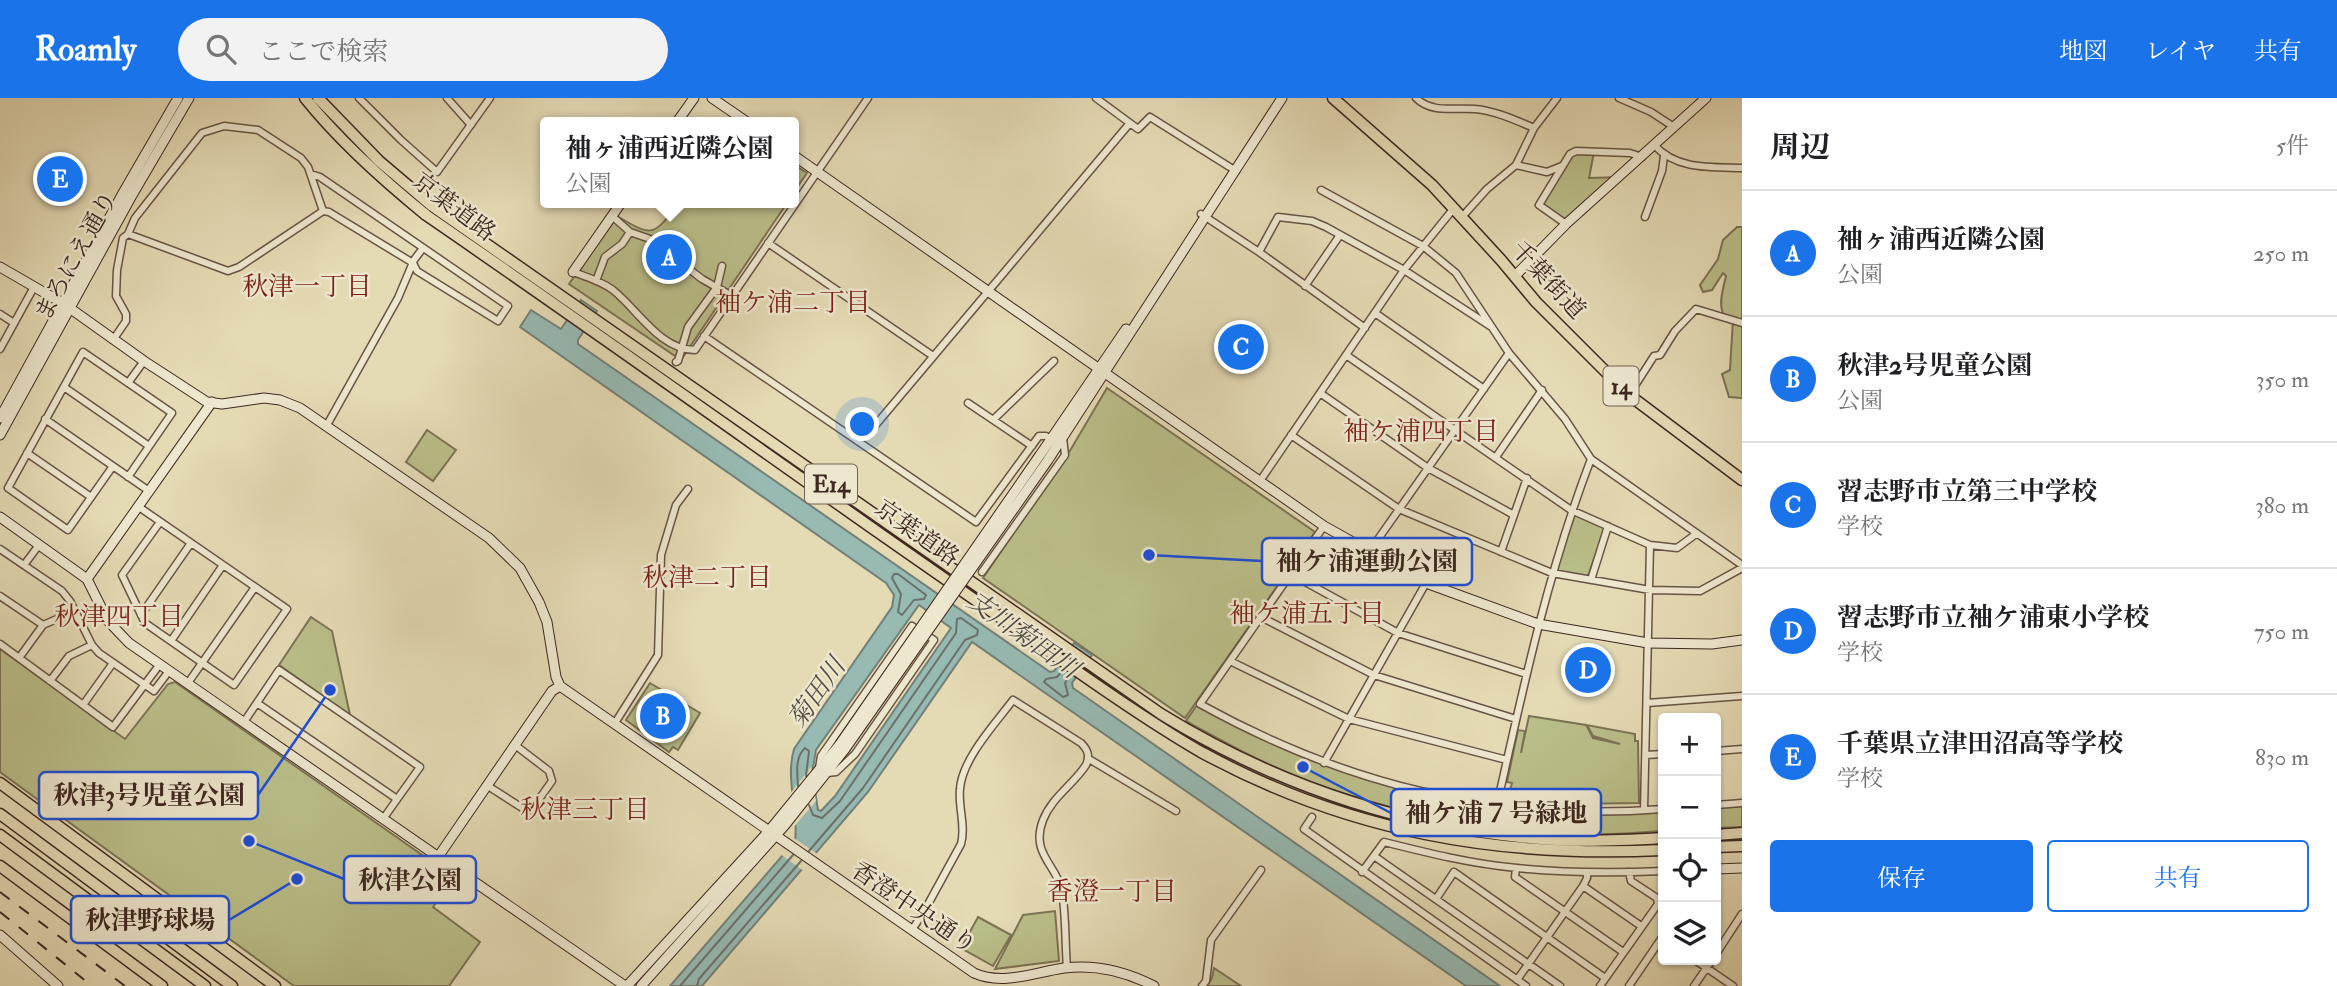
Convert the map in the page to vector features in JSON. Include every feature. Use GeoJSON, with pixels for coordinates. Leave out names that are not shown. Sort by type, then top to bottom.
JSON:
{"type":"FeatureCollection","features":[{"type":"Feature","properties":{"kind":"highway","name":"京葉道路"},"geometry":{"type":"LineString","coordinates":[[305,98],[344,141],[426,215],[568,308],[1161,714],[1215,746],[1299,785],[1369,808],[1427,823],[1559,840],[1658,838]]}},
{"type":"Feature","properties":{"kind":"highway","name":"京葉道路"},"geometry":{"type":"LineString","coordinates":[[318,98],[369,152],[407,186],[568,308]]}},
{"type":"Feature","properties":{"kind":"highway","name":"千葉街道"},"geometry":{"type":"LineString","coordinates":[[1333,98],[1433,185],[1544,310],[1629,395],[1742,480]]}},
{"type":"Feature","properties":{"kind":"highway","name":"京葉道路"},"geometry":{"type":"LineString","coordinates":[[593,325],[1058,658],[1202,752],[1302,799],[1350,815],[1437,837],[1499,847],[1574,852],[1658,850]]}},
{"type":"Feature","properties":{"kind":"highway"},"geometry":{"type":"LineString","coordinates":[[0,783],[275,986]]}},
{"type":"Feature","properties":{"kind":"highway"},"geometry":{"type":"LineString","coordinates":[[0,814],[232,986]]}},
{"type":"Feature","properties":{"kind":"highway"},"geometry":{"type":"LineString","coordinates":[[1721,835],[1742,833]]}},
{"type":"Feature","properties":{"kind":"highway"},"geometry":{"type":"LineString","coordinates":[[0,835],[205,986]]}},
{"type":"Feature","properties":{"kind":"highway"},"geometry":{"type":"LineString","coordinates":[[1721,847],[1742,846]]}},
{"type":"Feature","properties":{"kind":"highway"},"geometry":{"type":"LineString","coordinates":[[0,866],[162,986]]}},
{"type":"Feature","properties":{"kind":"street","name":"まろにえ通り"},"geometry":{"type":"LineString","coordinates":[[0,435],[123,193],[178,98]]}},
{"type":"Feature","properties":{"kind":"street","name":"まろにえ通り"},"geometry":{"type":"LineString","coordinates":[[0,418],[189,98]]}},
{"type":"Feature","properties":{"kind":"street"},"geometry":{"type":"LineString","coordinates":[[359,98],[437,172],[490,98]]}},
{"type":"Feature","properties":{"kind":"street"},"geometry":{"type":"LineString","coordinates":[[447,98],[471,125]]}},
{"type":"Feature","properties":{"kind":"street"},"geometry":{"type":"LineString","coordinates":[[681,117],[694,98]]}},
{"type":"Feature","properties":{"kind":"street"},"geometry":{"type":"LineString","coordinates":[[712,98],[740,117]]}},
{"type":"Feature","properties":{"kind":"street"},"geometry":{"type":"LineString","coordinates":[[799,197],[867,98]]}},
{"type":"Feature","properties":{"kind":"street"},"geometry":{"type":"LineString","coordinates":[[1096,98],[1138,129],[1150,117],[1234,170]]}},
{"type":"Feature","properties":{"kind":"street"},"geometry":{"type":"LineString","coordinates":[[1234,170],[1275,98]]}},
{"type":"Feature","properties":{"kind":"street"},"geometry":{"type":"LineString","coordinates":[[641,986],[772,834],[842,747],[1044,457],[1063,438],[1102,372],[1282,98]]}},
{"type":"Feature","properties":{"kind":"street"},"geometry":{"type":"LineString","coordinates":[[1416,98],[1430,107],[1475,109],[1506,116],[1534,128]]}},
{"type":"Feature","properties":{"kind":"street"},"geometry":{"type":"LineString","coordinates":[[1619,98],[1651,112],[1674,127]]}},
{"type":"Feature","properties":{"kind":"street"},"geometry":{"type":"LineString","coordinates":[[1515,276],[1566,224],[1706,98]]}},
{"type":"Feature","properties":{"kind":"street"},"geometry":{"type":"LineString","coordinates":[[1260,481],[1404,270],[1423,246],[1458,212],[1516,165],[1534,128],[1554,99]]}},
{"type":"Feature","properties":{"kind":"street"},"geometry":{"type":"LineString","coordinates":[[868,434],[1130,123]]}},
{"type":"Feature","properties":{"kind":"street"},"geometry":{"type":"LineString","coordinates":[[113,340],[126,321],[126,314],[116,296],[116,278],[123,238],[128,234],[135,218],[202,133],[224,126],[258,130],[301,158],[311,174],[323,211]]}},
{"type":"Feature","properties":{"kind":"street"},"geometry":{"type":"LineString","coordinates":[[1654,145],[1664,156],[1696,167],[1742,168]]}},
{"type":"Feature","properties":{"kind":"street"},"geometry":{"type":"LineString","coordinates":[[1566,224],[1539,205],[1570,154],[1576,151],[1630,153],[1642,157]]}},
{"type":"Feature","properties":{"kind":"street"},"geometry":{"type":"LineString","coordinates":[[1645,217],[1662,171],[1664,156]]}},
{"type":"Feature","properties":{"kind":"street"},"geometry":{"type":"LineString","coordinates":[[799,159],[1324,526],[1426,583],[1538,624],[1648,643],[1712,644],[1742,640]]}},
{"type":"Feature","properties":{"kind":"street"},"geometry":{"type":"LineString","coordinates":[[1516,165],[1547,172],[1562,166]]}},
{"type":"Feature","properties":{"kind":"street"},"geometry":{"type":"LineString","coordinates":[[128,234],[228,271],[239,267],[323,211],[329,212],[413,263],[417,271],[498,321],[508,306],[320,177],[311,174]]}},
{"type":"Feature","properties":{"kind":"street"},"geometry":{"type":"LineString","coordinates":[[1291,435],[1399,509],[1552,573],[1650,590],[1700,591],[1742,567],[1591,459],[1565,419],[1509,353],[1456,273],[1423,246],[1321,190]]}},
{"type":"Feature","properties":{"kind":"street"},"geometry":{"type":"LineString","coordinates":[[618,208],[573,272],[612,290],[653,330],[682,350],[695,350],[792,208]]}},
{"type":"Feature","properties":{"kind":"street"},"geometry":{"type":"LineString","coordinates":[[612,216],[630,232],[650,239],[702,279],[732,296]]}},
{"type":"Feature","properties":{"kind":"street"},"geometry":{"type":"LineString","coordinates":[[1204,216],[1364,328]]}},
{"type":"Feature","properties":{"kind":"street"},"geometry":{"type":"LineString","coordinates":[[1259,252],[1279,217],[1311,222],[1404,270],[1492,327]]}},
{"type":"Feature","properties":{"kind":"street"},"geometry":{"type":"LineString","coordinates":[[596,281],[605,257],[621,244],[630,232]]}},
{"type":"Feature","properties":{"kind":"street"},"geometry":{"type":"LineString","coordinates":[[1306,286],[1340,235]]}},
{"type":"Feature","properties":{"kind":"street"},"geometry":{"type":"LineString","coordinates":[[768,243],[933,356]]}},
{"type":"Feature","properties":{"kind":"street"},"geometry":{"type":"LineString","coordinates":[[327,425],[423,248]]}},
{"type":"Feature","properties":{"kind":"street"},"geometry":{"type":"LineString","coordinates":[[676,362],[688,327],[717,287],[723,266]]}},
{"type":"Feature","properties":{"kind":"street"},"geometry":{"type":"LineString","coordinates":[[0,267],[67,307],[194,394],[222,404],[264,398],[280,400],[300,408],[489,538],[520,568],[547,622],[556,677],[560,686],[552,691],[438,857]]}},
{"type":"Feature","properties":{"kind":"street"},"geometry":{"type":"LineString","coordinates":[[0,349],[34,287]]}},
{"type":"Feature","properties":{"kind":"street"},"geometry":{"type":"LineString","coordinates":[[1629,395],[1654,356],[1660,355],[1675,331],[1696,309],[1742,323]]}},
{"type":"Feature","properties":{"kind":"street"},"geometry":{"type":"LineString","coordinates":[[1375,313],[1483,389]]}},
{"type":"Feature","properties":{"kind":"street"},"geometry":{"type":"LineString","coordinates":[[0,314],[14,323]]}},
{"type":"Feature","properties":{"kind":"street"},"geometry":{"type":"LineString","coordinates":[[704,336],[976,522],[1039,436],[1051,439]]}},
{"type":"Feature","properties":{"kind":"street"},"geometry":{"type":"LineString","coordinates":[[113,466],[68,530],[8,488],[83,352],[172,413],[128,477]]}},
{"type":"Feature","properties":{"kind":"street"},"geometry":{"type":"LineString","coordinates":[[1369,552],[1509,353]]}},
{"type":"Feature","properties":{"kind":"street"},"geometry":{"type":"LineString","coordinates":[[1346,355],[1571,510],[1650,545],[1677,548],[1696,534]]}},
{"type":"Feature","properties":{"kind":"street"},"geometry":{"type":"LineString","coordinates":[[128,383],[144,361]]}},
{"type":"Feature","properties":{"kind":"street"},"geometry":{"type":"LineString","coordinates":[[994,419],[1054,361]]}},
{"type":"Feature","properties":{"kind":"street"},"geometry":{"type":"LineString","coordinates":[[1044,457],[1051,439],[1102,372]]}},
{"type":"Feature","properties":{"kind":"street"},"geometry":{"type":"LineString","coordinates":[[64,387],[149,446]]}},
{"type":"Feature","properties":{"kind":"street"},"geometry":{"type":"LineString","coordinates":[[1496,457],[1542,390]]}},
{"type":"Feature","properties":{"kind":"street"},"geometry":{"type":"LineString","coordinates":[[1320,393],[1428,468],[1514,515]]}},
{"type":"Feature","properties":{"kind":"street"},"geometry":{"type":"LineString","coordinates":[[87,579],[212,402]]}},
{"type":"Feature","properties":{"kind":"street"},"geometry":{"type":"LineString","coordinates":[[968,403],[1032,446]]}},
{"type":"Feature","properties":{"kind":"street"},"geometry":{"type":"LineString","coordinates":[[45,419],[149,491]]}},
{"type":"Feature","properties":{"kind":"street"},"geometry":{"type":"LineString","coordinates":[[982,572],[1065,454],[1063,438]]}},
{"type":"Feature","properties":{"kind":"street"},"geometry":{"type":"LineString","coordinates":[[27,453],[91,497]]}},
{"type":"Feature","properties":{"kind":"street"},"geometry":{"type":"LineString","coordinates":[[1497,805],[1538,624],[1571,510],[1591,459]]}},
{"type":"Feature","properties":{"kind":"street"},"geometry":{"type":"LineString","coordinates":[[1502,552],[1527,478]]}},
{"type":"Feature","properties":{"kind":"street"},"geometry":{"type":"LineString","coordinates":[[615,723],[658,655],[661,555],[676,505],[688,489]]}},
{"type":"Feature","properties":{"kind":"street"},"geometry":{"type":"LineString","coordinates":[[139,507],[287,609],[234,685],[145,623],[122,575],[160,522]]}},
{"type":"Feature","properties":{"kind":"street"},"geometry":{"type":"LineString","coordinates":[[0,517],[87,579],[113,628],[129,643],[626,986],[772,834]]}},
{"type":"Feature","properties":{"kind":"street"},"geometry":{"type":"LineString","coordinates":[[1324,526],[1200,704],[1240,726],[1351,773],[1407,788],[1497,805],[1571,811],[1658,809]]}},
{"type":"Feature","properties":{"kind":"street"},"geometry":{"type":"LineString","coordinates":[[1591,580],[1608,526]]}},
{"type":"Feature","properties":{"kind":"street"},"geometry":{"type":"LineString","coordinates":[[141,615],[191,543]]}},
{"type":"Feature","properties":{"kind":"street"},"geometry":{"type":"LineString","coordinates":[[24,565],[39,545]]}},
{"type":"Feature","properties":{"kind":"street"},"geometry":{"type":"LineString","coordinates":[[1644,810],[1650,545]]}},
{"type":"Feature","properties":{"kind":"street"},"geometry":{"type":"LineString","coordinates":[[0,549],[62,591],[92,645],[113,663],[153,691],[169,671]]}},
{"type":"Feature","properties":{"kind":"street"},"geometry":{"type":"LineString","coordinates":[[171,641],[223,565]]}},
{"type":"Feature","properties":{"kind":"street"},"geometry":{"type":"LineString","coordinates":[[1291,574],[1398,633],[1526,674]]}},
{"type":"Feature","properties":{"kind":"street"},"geometry":{"type":"LineString","coordinates":[[1324,762],[1426,583]]}},
{"type":"Feature","properties":{"kind":"street"},"geometry":{"type":"LineString","coordinates":[[188,683],[255,587]]}},
{"type":"Feature","properties":{"kind":"street"},"geometry":{"type":"LineString","coordinates":[[0,596],[43,625]]}},
{"type":"Feature","properties":{"kind":"street"},"geometry":{"type":"LineString","coordinates":[[19,658],[43,625],[75,611]]}},
{"type":"Feature","properties":{"kind":"street"},"geometry":{"type":"LineString","coordinates":[[1261,617],[1374,675],[1516,719]]}},
{"type":"Feature","properties":{"kind":"street"},"geometry":{"type":"LineString","coordinates":[[912,626],[934,640],[855,754],[836,772],[823,771],[821,756],[912,626]]}},
{"type":"Feature","properties":{"kind":"street"},"geometry":{"type":"LineString","coordinates":[[0,644],[113,727],[160,664]]}},
{"type":"Feature","properties":{"kind":"street"},"geometry":{"type":"LineString","coordinates":[[50,681],[69,656],[92,645]]}},
{"type":"Feature","properties":{"kind":"street"},"geometry":{"type":"LineString","coordinates":[[1230,661],[1349,719],[1507,760]]}},
{"type":"Feature","properties":{"kind":"street"},"geometry":{"type":"LineString","coordinates":[[83,705],[113,663]]}},
{"type":"Feature","properties":{"kind":"street"},"geometry":{"type":"LineString","coordinates":[[244,722],[279,670],[290,677],[420,768],[383,819]]}},
{"type":"Feature","properties":{"kind":"street","name":"香澄中央通り"},"geometry":{"type":"LineString","coordinates":[[560,686],[985,982],[1067,968],[1124,974],[1154,986]]}},
{"type":"Feature","properties":{"kind":"street"},"geometry":{"type":"LineString","coordinates":[[1647,703],[1742,696]]}},
{"type":"Feature","properties":{"kind":"street"},"geometry":{"type":"LineString","coordinates":[[912,930],[961,844],[963,835],[960,790],[964,770],[1013,700],[1081,743],[1088,751],[1089,759],[1080,774],[1063,789],[1052,804],[1040,832],[1045,861],[1061,887],[1067,968]]}},
{"type":"Feature","properties":{"kind":"street"},"geometry":{"type":"LineString","coordinates":[[257,703],[397,799]]}},
{"type":"Feature","properties":{"kind":"street"},"geometry":{"type":"LineString","coordinates":[[488,786],[527,811],[532,809],[552,781],[549,771],[515,746]]}},
{"type":"Feature","properties":{"kind":"street"},"geometry":{"type":"LineString","coordinates":[[1721,751],[1742,749]]}},
{"type":"Feature","properties":{"kind":"street"},"geometry":{"type":"LineString","coordinates":[[1646,755],[1658,754]]}},
{"type":"Feature","properties":{"kind":"street"},"geometry":{"type":"LineString","coordinates":[[1089,759],[1176,811]]}},
{"type":"Feature","properties":{"kind":"street"},"geometry":{"type":"LineString","coordinates":[[1721,805],[1742,803]]}},
{"type":"Feature","properties":{"kind":"street"},"geometry":{"type":"LineString","coordinates":[[1312,817],[1304,829],[1525,986]]}},
{"type":"Feature","properties":{"kind":"street"},"geometry":{"type":"LineString","coordinates":[[1362,872],[1384,842],[1461,860],[1516,868],[1587,873],[1658,871]]}},
{"type":"Feature","properties":{"kind":"street"},"geometry":{"type":"LineString","coordinates":[[1374,856],[1560,986]]}},
{"type":"Feature","properties":{"kind":"street"},"geometry":{"type":"LineString","coordinates":[[1516,868],[1515,877],[1623,952]]}},
{"type":"Feature","properties":{"kind":"street"},"geometry":{"type":"LineString","coordinates":[[1721,869],[1742,868]]}},
{"type":"Feature","properties":{"kind":"street"},"geometry":{"type":"LineString","coordinates":[[1202,986],[1206,981],[1211,940],[1261,870]]}},
{"type":"Feature","properties":{"kind":"street"},"geometry":{"type":"LineString","coordinates":[[1436,900],[1454,872],[1605,978]]}},
{"type":"Feature","properties":{"kind":"street"},"geometry":{"type":"LineString","coordinates":[[1600,986],[1659,901],[1631,881],[1629,872]]}},
{"type":"Feature","properties":{"kind":"street"},"geometry":{"type":"LineString","coordinates":[[1517,980],[1583,886],[1587,873]]}},
{"type":"Feature","properties":{"kind":"street"},"geometry":{"type":"LineString","coordinates":[[1583,886],[1641,926]]}},
{"type":"Feature","properties":{"kind":"street"},"geometry":{"type":"LineString","coordinates":[[1721,946],[1742,914]]}},
{"type":"Feature","properties":{"kind":"street"},"geometry":{"type":"LineString","coordinates":[[1734,926],[1742,932]]}},
{"type":"Feature","properties":{"kind":"street"},"geometry":{"type":"LineString","coordinates":[[0,935],[58,986]]}},
{"type":"Feature","properties":{"kind":"street"},"geometry":{"type":"LineString","coordinates":[[1629,986],[1658,944]]}},
{"type":"Feature","properties":{"kind":"street"},"geometry":{"type":"LineString","coordinates":[[1702,965],[1733,986]]}},
{"type":"Feature","properties":{"kind":"street"},"geometry":{"type":"LineString","coordinates":[[1694,986],[1709,965]]}},
{"type":"Feature","properties":{"kind":"green space"},"geometry":{"type":"Polygon","coordinates":[[[1594,152],[1589,178],[1620,177],[1566,224],[1539,205],[1570,154],[1594,152]]]}},
{"type":"Feature","properties":{"kind":"green space"},"geometry":{"type":"Polygon","coordinates":[[[799,168],[807,173],[799,184],[799,168]]]}},
{"type":"Feature","properties":{"kind":"green space"},"geometry":{"type":"Polygon","coordinates":[[[674,208],[784,208],[681,360],[569,284],[617,216],[645,230],[657,228],[674,208]]]}},
{"type":"Feature","properties":{"kind":"green space"},"geometry":{"type":"Polygon","coordinates":[[[1737,227],[1742,227],[1742,398],[1729,397],[1722,374],[1730,370],[1733,319],[1725,315],[1721,305],[1726,276],[1723,273],[1712,290],[1703,292],[1700,285],[1718,259],[1723,240],[1737,227]]]}},
{"type":"Feature","properties":{"kind":"green space"},"geometry":{"type":"Polygon","coordinates":[[[1107,388],[1315,532],[1185,718],[983,578],[1071,449],[1107,388]]]}},
{"type":"Feature","properties":{"kind":"green space"},"geometry":{"type":"Polygon","coordinates":[[[427,430],[456,450],[433,481],[406,462],[427,430]]]}},
{"type":"Feature","properties":{"kind":"green space"},"geometry":{"type":"Polygon","coordinates":[[[1573,514],[1605,527],[1588,576],[1556,571],[1573,514]]]}},
{"type":"Feature","properties":{"kind":"green space"},"geometry":{"type":"Polygon","coordinates":[[[311,617],[332,631],[350,715],[279,665],[311,617]]]}},
{"type":"Feature","properties":{"kind":"green space"},"geometry":{"type":"Polygon","coordinates":[[[0,649],[125,739],[168,684],[175,682],[455,878],[433,907],[480,942],[449,986],[294,986],[0,772],[0,649]]]}},
{"type":"Feature","properties":{"kind":"green space"},"geometry":{"type":"Polygon","coordinates":[[[650,683],[700,713],[678,750],[673,747],[669,752],[626,720],[650,683]]]}},
{"type":"Feature","properties":{"kind":"green space"},"geometry":{"type":"Polygon","coordinates":[[[1197,705],[1308,759],[1364,779],[1480,806],[1540,812],[1658,812],[1658,831],[1559,833],[1488,826],[1418,814],[1299,778],[1186,721],[1197,705]]]}},
{"type":"Feature","properties":{"kind":"green space"},"geometry":{"type":"Polygon","coordinates":[[[1529,716],[1586,725],[1593,738],[1620,744],[1593,736],[1587,725],[1635,734],[1635,741],[1638,741],[1639,803],[1569,804],[1503,800],[1505,793],[1509,794],[1512,783],[1507,782],[1518,730],[1525,731],[1521,753],[1529,716]]]}},
{"type":"Feature","properties":{"kind":"green space"},"geometry":{"type":"Polygon","coordinates":[[[1742,806],[1742,827],[1721,828],[1721,808],[1742,806]]]}},
{"type":"Feature","properties":{"kind":"green space"},"geometry":{"type":"Polygon","coordinates":[[[1055,911],[1059,961],[995,969],[1023,915],[1055,911]]]}},
{"type":"Feature","properties":{"kind":"green space"},"geometry":{"type":"Polygon","coordinates":[[[978,917],[1011,935],[993,966],[961,948],[978,917]]]}},
{"type":"Feature","properties":{"kind":"green space"},"geometry":{"type":"Polygon","coordinates":[[[1214,968],[1241,986],[1207,986],[1214,968]]]}},
{"type":"Feature","properties":{"kind":"water"},"geometry":{"type":"Polygon","coordinates":[[[581,300],[597,311],[578,344],[1050,672],[1054,671],[1074,643],[1092,655],[1072,683],[1073,688],[1500,986],[1466,986],[972,642],[868,792],[702,986],[670,986],[795,841],[791,784],[794,749],[892,607],[894,595],[886,583],[520,327],[531,310],[561,329],[581,300]],[[919,605],[816,750],[812,773],[818,810],[821,811],[835,796],[951,628],[919,605]]]}},
{"type":"Feature","properties":{"kind":"pier"},"geometry":{"type":"Polygon","coordinates":[[[811,767],[816,801],[793,828],[789,795],[811,767]]]}},
{"type":"Feature","properties":{"kind":"pier"},"geometry":{"type":"Polygon","coordinates":[[[793,835],[819,855],[805,872],[780,854],[793,835]]]}},
{"type":"Feature","properties":{"kind":"railway"},"geometry":{"type":"LineString","coordinates":[[0,892],[125,986]]}},
{"type":"Feature","properties":{"kind":"railway"},"geometry":{"type":"LineString","coordinates":[[0,912],[92,986]]}},
{"type":"Feature","properties":{"kind":"place","name":"千葉県立津田沼高等学校"},"geometry":{"type":"Point","coordinates":[60,179]}},
{"type":"Feature","properties":{"kind":"place","name":"袖ヶ浦西近隣公園"},"geometry":{"type":"Point","coordinates":[669,257]}},
{"type":"Feature","properties":{"kind":"place","name":"習志野市立第三中学校"},"geometry":{"type":"Point","coordinates":[1241,347]}},
{"type":"Feature","properties":{"kind":"place","name":"袖ケ浦運動公園"},"geometry":{"type":"Point","coordinates":[1149,555]}},
{"type":"Feature","properties":{"kind":"place","name":"習志野市立袖ケ浦東小学校"},"geometry":{"type":"Point","coordinates":[1588,670]}},
{"type":"Feature","properties":{"kind":"place","name":"秋津3号児童公園"},"geometry":{"type":"Point","coordinates":[330,690]}},
{"type":"Feature","properties":{"kind":"place","name":"秋津2号児童公園"},"geometry":{"type":"Point","coordinates":[663,716]}},
{"type":"Feature","properties":{"kind":"place","name":"袖ケ浦７号緑地"},"geometry":{"type":"Point","coordinates":[1303,767]}},
{"type":"Feature","properties":{"kind":"place","name":"秋津公園"},"geometry":{"type":"Point","coordinates":[249,841]}},
{"type":"Feature","properties":{"kind":"place","name":"秋津野球場"},"geometry":{"type":"Point","coordinates":[297,879]}},
{"type":"Feature","properties":{"kind":"district","name":"秋津一丁目"},"geometry":{"type":"Point","coordinates":[307,287]}},
{"type":"Feature","properties":{"kind":"district","name":"袖ケ浦二丁目"},"geometry":{"type":"Point","coordinates":[793,303]}},
{"type":"Feature","properties":{"kind":"district","name":"袖ケ浦四丁目"},"geometry":{"type":"Point","coordinates":[1421,432]}},
{"type":"Feature","properties":{"kind":"district","name":"秋津二丁目"},"geometry":{"type":"Point","coordinates":[707,578]}},
{"type":"Feature","properties":{"kind":"district","name":"袖ケ浦五丁目"},"geometry":{"type":"Point","coordinates":[1307,614]}},
{"type":"Feature","properties":{"kind":"district","name":"秋津四丁目"},"geometry":{"type":"Point","coordinates":[119,617]}},
{"type":"Feature","properties":{"kind":"district","name":"秋津三丁目"},"geometry":{"type":"Point","coordinates":[585,810]}},
{"type":"Feature","properties":{"kind":"district","name":"香澄一丁目"},"geometry":{"type":"Point","coordinates":[1112,892]}},
{"type":"Feature","properties":{"kind":"water label","name":"支川菊田川"},"geometry":{"type":"Point","coordinates":[1023,635]}},
{"type":"Feature","properties":{"kind":"water label","name":"菊田川"},"geometry":{"type":"Point","coordinates":[817,693]}}]}
